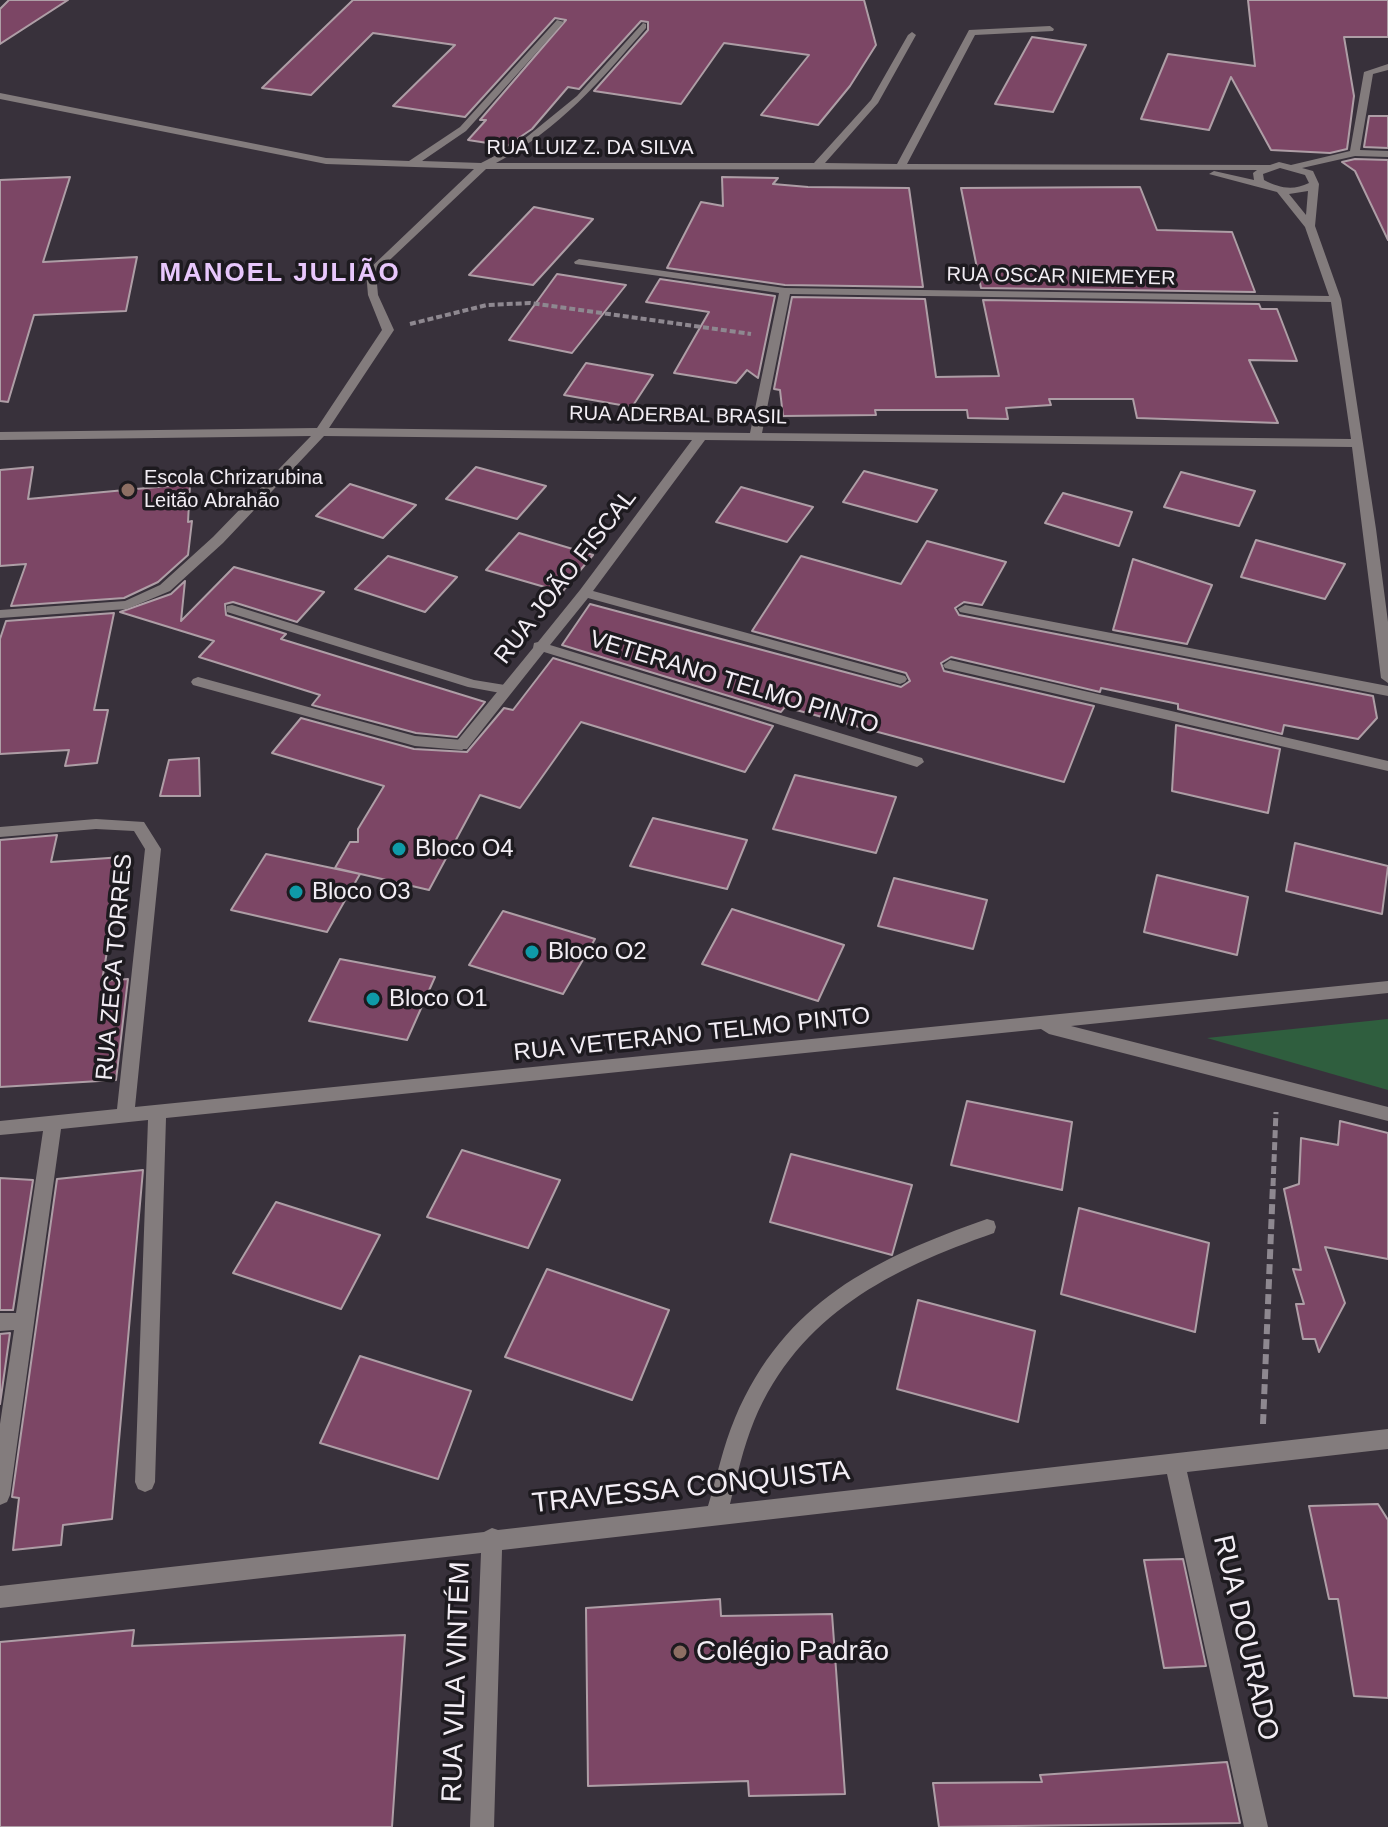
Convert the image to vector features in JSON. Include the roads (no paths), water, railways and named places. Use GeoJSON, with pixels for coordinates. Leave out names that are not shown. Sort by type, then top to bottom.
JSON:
{"type":"FeatureCollection","features":[{"type":"Feature","properties":{"kind":"street"},"geometry":{"type":"LineString","coordinates":[[411,164],[463,129],[560,22]]}},
{"type":"Feature","properties":{"kind":"street"},"geometry":{"type":"LineString","coordinates":[[0,614],[127,605],[165,588],[218,540],[321,432],[388,330],[373,295],[371,272],[483,166],[521,146],[580,98],[643,26]]}},
{"type":"Feature","properties":{"kind":"street"},"geometry":{"type":"LineString","coordinates":[[900,168],[972,32],[1050,29]]}},
{"type":"Feature","properties":{"kind":"street"},"geometry":{"type":"LineString","coordinates":[[816,167],[875,101],[912,35]]}},
{"type":"Feature","properties":{"kind":"street"},"geometry":{"type":"LineString","coordinates":[[1355,153],[1369,72],[1384,67]]}},
{"type":"Feature","properties":{"kind":"street","name":"RUA LUIZ Z. DA SILVA"},"geometry":{"type":"LineString","coordinates":[[0,96],[326,161],[483,166],[1185,168],[1295,167],[1355,153],[1388,154]]}},
{"type":"Feature","properties":{"kind":"street"},"geometry":{"type":"LineString","coordinates":[[1264,185],[1258,173],[1266,167]]}},
{"type":"Feature","properties":{"kind":"street"},"geometry":{"type":"LineString","coordinates":[[1295,167],[1309,173],[1314,184],[1310,226]]}},
{"type":"Feature","properties":{"kind":"street","name":"RUA LUIZ Z. DA SILVA"},"geometry":{"type":"LineString","coordinates":[[1185,168],[1280,190]]}},
{"type":"Feature","properties":{"kind":"street"},"geometry":{"type":"LineString","coordinates":[[1280,190],[1305,190],[1314,184]]}},
{"type":"Feature","properties":{"kind":"street"},"geometry":{"type":"LineString","coordinates":[[1280,190],[1310,226],[1336,299],[1388,678]]}},
{"type":"Feature","properties":{"kind":"street","name":"RUA OSCAR NIEMEYER"},"geometry":{"type":"LineString","coordinates":[[579,262],[785,291],[1336,299]]}},
{"type":"Feature","properties":{"kind":"street"},"geometry":{"type":"LineString","coordinates":[[755,437],[785,291]]}},
{"type":"Feature","properties":{"kind":"street","name":"RUA ADERBAL BRASIL"},"geometry":{"type":"LineString","coordinates":[[0,436],[321,432],[1356,443]]}},
{"type":"Feature","properties":{"kind":"street","name":"RUA JOÃO FISCAL"},"geometry":{"type":"LineString","coordinates":[[198,682],[415,741],[462,745],[539,646],[585,593],[702,435]]}},
{"type":"Feature","properties":{"kind":"street"},"geometry":{"type":"LineString","coordinates":[[585,593],[900,679]]}},
{"type":"Feature","properties":{"kind":"street"},"geometry":{"type":"LineString","coordinates":[[232,609],[473,684],[506,689]]}},
{"type":"Feature","properties":{"kind":"street"},"geometry":{"type":"LineString","coordinates":[[965,609],[1388,691]]}},
{"type":"Feature","properties":{"kind":"street","name":"VETERANO TELMO PINTO"},"geometry":{"type":"LineString","coordinates":[[539,646],[917,762]]}},
{"type":"Feature","properties":{"kind":"street"},"geometry":{"type":"LineString","coordinates":[[950,665],[1388,766]]}},
{"type":"Feature","properties":{"kind":"street","name":"RUA ZECA TORRES"},"geometry":{"type":"LineString","coordinates":[[0,832],[96,824],[139,826],[153,849],[125,1116]]}},
{"type":"Feature","properties":{"kind":"street","name":"RUA VETERANO TELMO PINTO"},"geometry":{"type":"LineString","coordinates":[[0,1128],[1039,1025],[1388,987]]}},
{"type":"Feature","properties":{"kind":"street"},"geometry":{"type":"LineString","coordinates":[[1039,1025],[1388,1114]]}},
{"type":"Feature","properties":{"kind":"street"},"geometry":{"type":"LineString","coordinates":[[145,1482],[157,1113]]}},
{"type":"Feature","properties":{"kind":"street"},"geometry":{"type":"LineString","coordinates":[[0,1495],[53,1123]]}},
{"type":"Feature","properties":{"kind":"street"},"geometry":{"type":"LineString","coordinates":[[716,1514],[749,1410],[785,1354],[840,1294],[875,1271],[914,1252],[987,1227]]}},
{"type":"Feature","properties":{"kind":"street"},"geometry":{"type":"LineString","coordinates":[[0,1322],[26,1321]]}},
{"type":"Feature","properties":{"kind":"street","name":"TRAVESSA CONQUISTA"},"geometry":{"type":"LineString","coordinates":[[0,1597],[492,1538],[1388,1439]]}},
{"type":"Feature","properties":{"kind":"street","name":"RUA DOURADO"},"geometry":{"type":"LineString","coordinates":[[1175,1462],[1256,1827]]}},
{"type":"Feature","properties":{"kind":"street","name":"RUA VILA VINTÉM"},"geometry":{"type":"LineString","coordinates":[[482,1827],[492,1538]]}},
{"type":"Feature","properties":{"kind":"place","name":"Escola Chrizarubina Leitão Abrahão"},"geometry":{"type":"Point","coordinates":[128,490]}},
{"type":"Feature","properties":{"kind":"place","name":"Bloco O4"},"geometry":{"type":"Point","coordinates":[399,849]}},
{"type":"Feature","properties":{"kind":"place","name":"Bloco O3"},"geometry":{"type":"Point","coordinates":[296,892]}},
{"type":"Feature","properties":{"kind":"place","name":"Bloco O2"},"geometry":{"type":"Point","coordinates":[532,952]}},
{"type":"Feature","properties":{"kind":"place","name":"Bloco O1"},"geometry":{"type":"Point","coordinates":[373,999]}},
{"type":"Feature","properties":{"kind":"place","name":"Colégio Padrão"},"geometry":{"type":"Point","coordinates":[680,1652]}},
{"type":"Feature","properties":{"kind":"district","name":"MANOEL JULIÃO"},"geometry":{"type":"Point","coordinates":[280,274]}}]}
